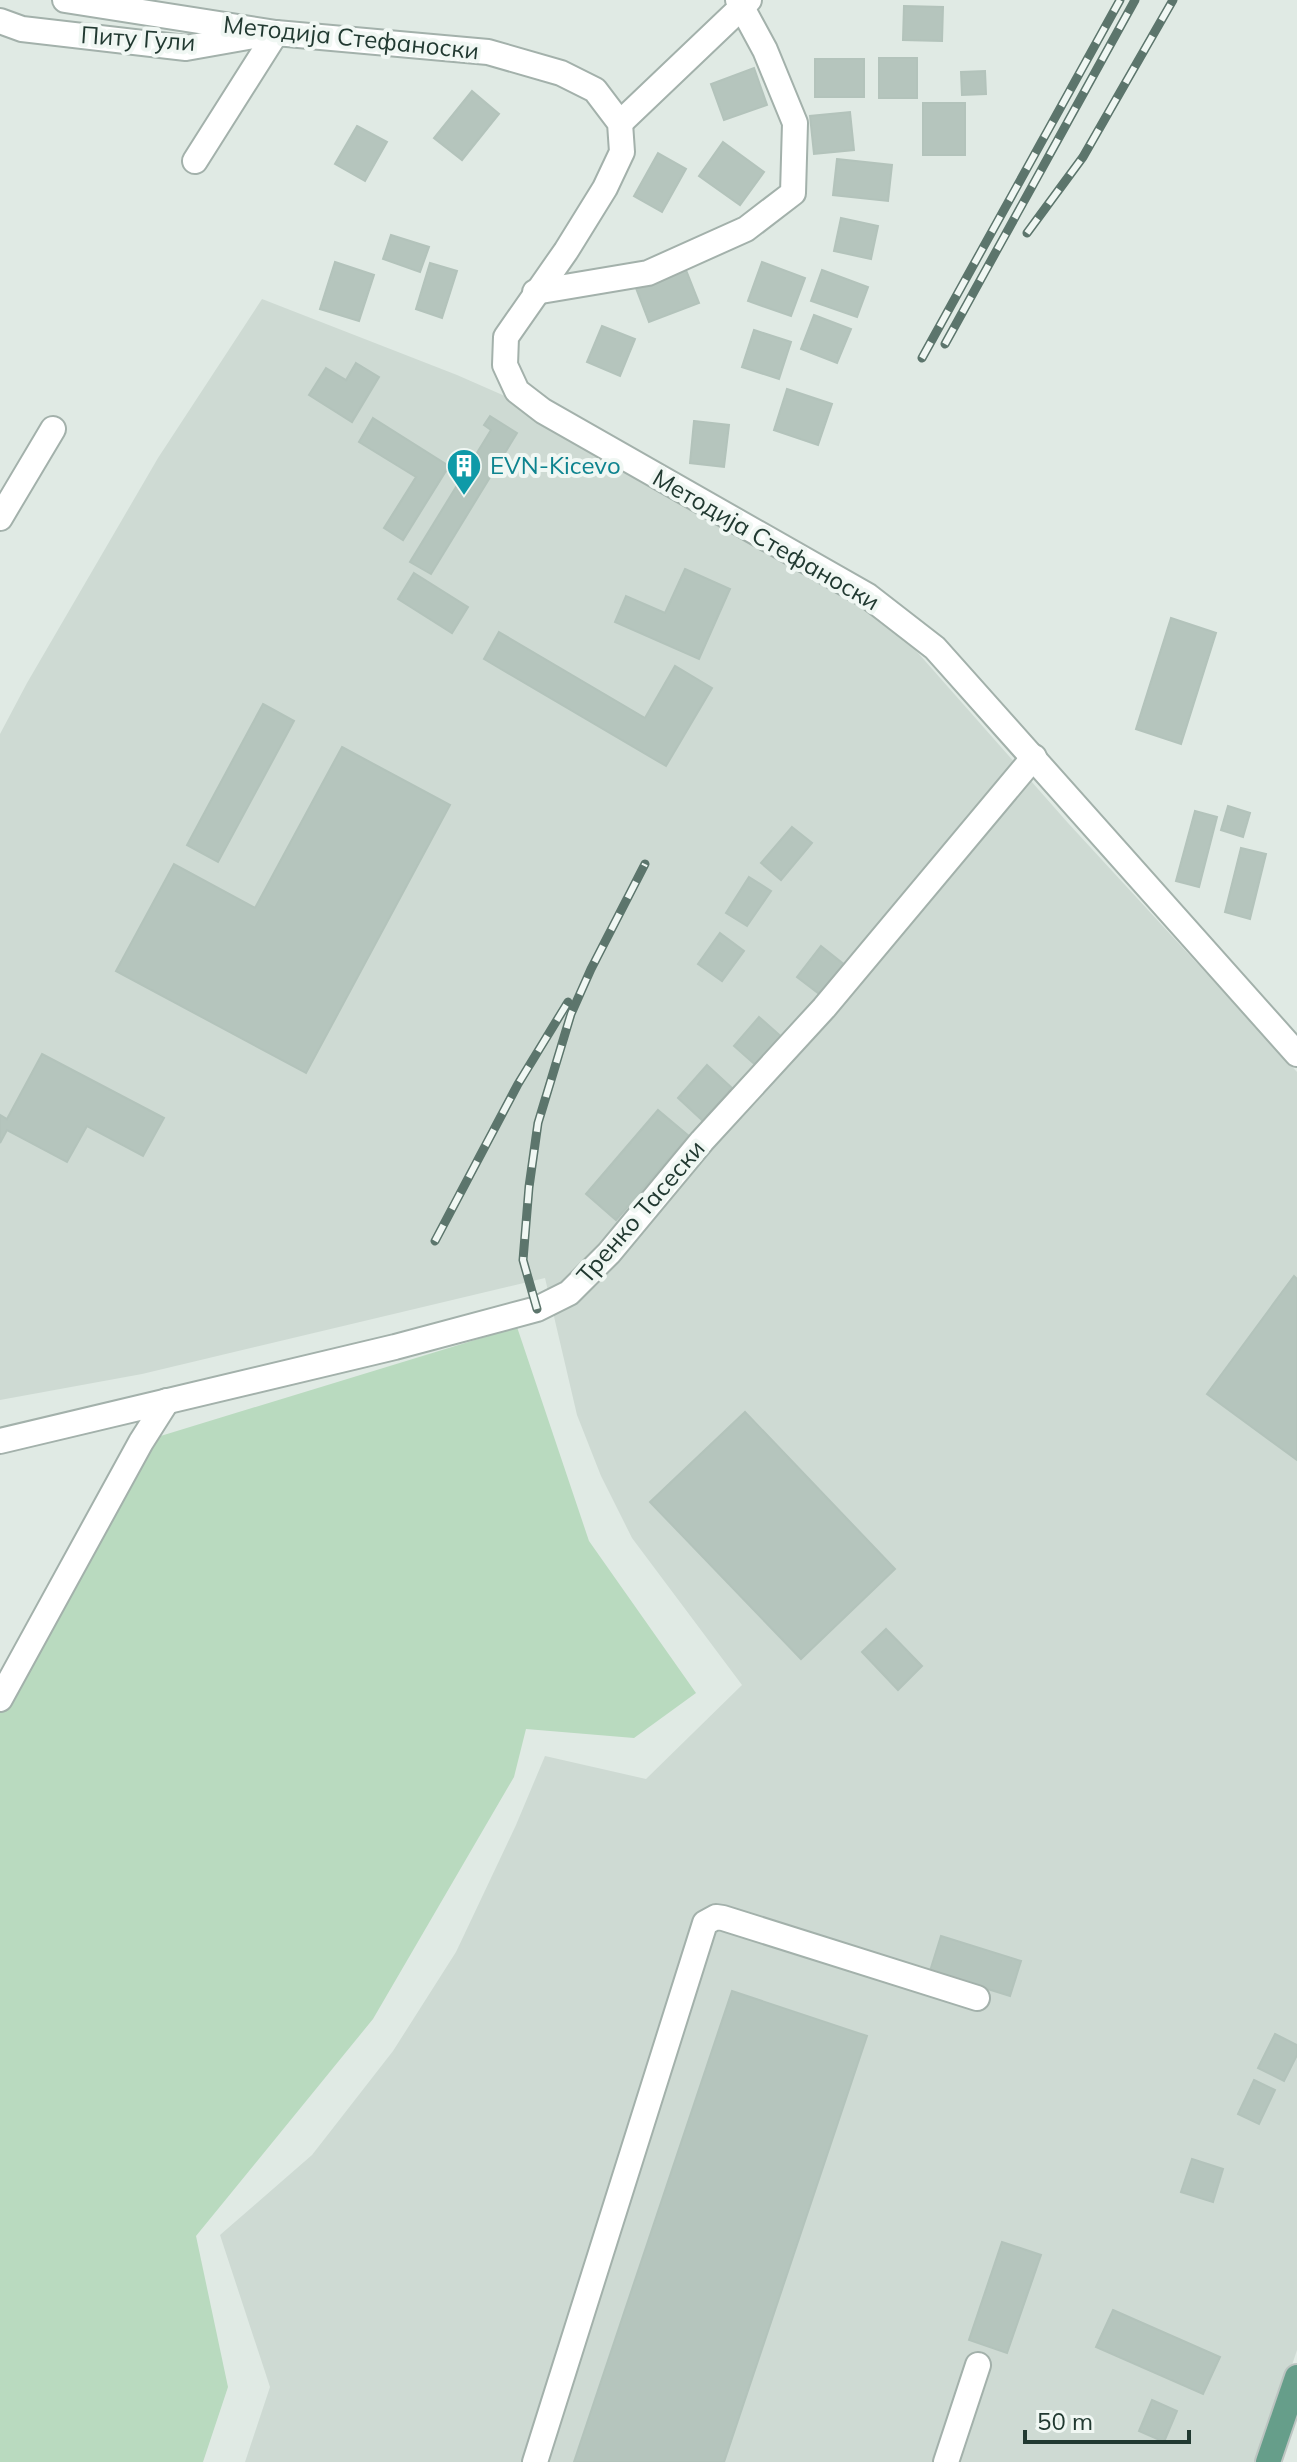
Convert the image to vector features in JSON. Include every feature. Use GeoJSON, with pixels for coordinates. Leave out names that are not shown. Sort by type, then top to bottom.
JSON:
{"type":"FeatureCollection","features":[{"type":"Feature","properties":{"kind":"main road"},"geometry":{"type":"LineString","coordinates":[[1268,2462],[1297,2377]]}},
{"type":"Feature","properties":{"kind":"street","name":"Методија Стефаноски"},"geometry":{"type":"LineString","coordinates":[[65,0],[276,33],[488,52],[561,73],[595,90],[620,123],[622,152],[605,188],[566,251],[506,337],[505,365],[517,391],[543,411],[868,596],[935,648],[1297,1054]]}},
{"type":"Feature","properties":{"kind":"street"},"geometry":{"type":"LineString","coordinates":[[535,292],[648,273],[746,229],[793,193],[795,123],[742,3],[620,123]]}},
{"type":"Feature","properties":{"kind":"street","name":"Питу Гули"},"geometry":{"type":"LineString","coordinates":[[0,21],[22,29],[186,48],[276,33]]}},
{"type":"Feature","properties":{"kind":"street"},"geometry":{"type":"LineString","coordinates":[[195,161],[276,33]]}},
{"type":"Feature","properties":{"kind":"street"},"geometry":{"type":"LineString","coordinates":[[0,518],[53,429]]}},
{"type":"Feature","properties":{"kind":"street","name":"Тренко Тасески"},"geometry":{"type":"LineString","coordinates":[[0,1441],[494,1321],[537,1309],[569,1293],[609,1253],[702,1141],[824,1008],[1034,757]]}},
{"type":"Feature","properties":{"kind":"street"},"geometry":{"type":"LineString","coordinates":[[0,1699],[141,1442],[167,1401]]}},
{"type":"Feature","properties":{"kind":"street"},"geometry":{"type":"LineString","coordinates":[[535,2462],[705,1923],[716,1917],[723,1918],[977,1998]]}},
{"type":"Feature","properties":{"kind":"street"},"geometry":{"type":"LineString","coordinates":[[946,2462],[978,2365]]}},
{"type":"Feature","properties":{"kind":"shaded area"},"geometry":{"type":"Polygon","coordinates":[[[262,299],[516,401],[814,564],[896,628],[1068,823],[1297,1072],[1297,2350],[1260,2462],[245,2462],[270,2387],[220,2235],[312,2155],[393,2051],[456,1952],[545,1756],[646,1779],[742,1685],[632,1538],[601,1476],[577,1415],[545,1278],[142,1374],[0,1400],[0,734],[158,458],[262,299]]]}},
{"type":"Feature","properties":{"kind":"green space"},"geometry":{"type":"Polygon","coordinates":[[[517,1327],[589,1541],[696,1693],[634,1738],[526,1729],[514,1777],[373,2019],[196,2236],[228,2387],[203,2462],[0,2462],[0,1697],[141,1442],[517,1327]]]}},
{"type":"Feature","properties":{"kind":"building"},"geometry":{"type":"Polygon","coordinates":[[[904,6],[943,7],[942,41],[903,40],[904,6]]]}},
{"type":"Feature","properties":{"kind":"building"},"geometry":{"type":"Polygon","coordinates":[[[879,58],[917,58],[917,98],[879,98],[879,58]]]}},
{"type":"Feature","properties":{"kind":"building"},"geometry":{"type":"Polygon","coordinates":[[[815,59],[864,59],[864,97],[815,97],[815,59]]]}},
{"type":"Feature","properties":{"kind":"building"},"geometry":{"type":"Polygon","coordinates":[[[754,68],[767,105],[724,120],[711,84],[754,68]]]}},
{"type":"Feature","properties":{"kind":"building"},"geometry":{"type":"Polygon","coordinates":[[[985,71],[986,94],[962,95],[961,72],[985,71]]]}},
{"type":"Feature","properties":{"kind":"building"},"geometry":{"type":"Polygon","coordinates":[[[472,91],[499,114],[462,160],[434,138],[472,91]]]}},
{"type":"Feature","properties":{"kind":"building"},"geometry":{"type":"Polygon","coordinates":[[[923,103],[965,103],[965,155],[923,155],[923,103]]]}},
{"type":"Feature","properties":{"kind":"building"},"geometry":{"type":"Polygon","coordinates":[[[850,112],[854,150],[814,154],[810,116],[850,112]]]}},
{"type":"Feature","properties":{"kind":"building"},"geometry":{"type":"Polygon","coordinates":[[[357,126],[387,142],[365,181],[335,164],[357,126]]]}},
{"type":"Feature","properties":{"kind":"building"},"geometry":{"type":"Polygon","coordinates":[[[723,142],[764,172],[740,205],[699,176],[723,142]]]}},
{"type":"Feature","properties":{"kind":"building"},"geometry":{"type":"Polygon","coordinates":[[[658,153],[686,169],[662,212],[634,196],[658,153]]]}},
{"type":"Feature","properties":{"kind":"building"},"geometry":{"type":"Polygon","coordinates":[[[837,159],[892,165],[888,201],[833,195],[837,159]]]}},
{"type":"Feature","properties":{"kind":"building"},"geometry":{"type":"Polygon","coordinates":[[[841,218],[878,226],[871,259],[834,251],[841,218]]]}},
{"type":"Feature","properties":{"kind":"building"},"geometry":{"type":"Polygon","coordinates":[[[391,235],[429,247],[420,272],[383,259],[391,235]]]}},
{"type":"Feature","properties":{"kind":"building"},"geometry":{"type":"Polygon","coordinates":[[[335,262],[374,275],[359,321],[320,309],[335,262]]]}},
{"type":"Feature","properties":{"kind":"building"},"geometry":{"type":"Polygon","coordinates":[[[762,262],[805,278],[791,316],[748,301],[762,262]]]}},
{"type":"Feature","properties":{"kind":"building"},"geometry":{"type":"Polygon","coordinates":[[[430,263],[457,271],[442,318],[416,309],[430,263]]]}},
{"type":"Feature","properties":{"kind":"building"},"geometry":{"type":"Polygon","coordinates":[[[686,270],[699,303],[649,322],[636,288],[686,270]]]}},
{"type":"Feature","properties":{"kind":"building"},"geometry":{"type":"Polygon","coordinates":[[[822,270],[868,287],[857,317],[811,301],[822,270]]]}},
{"type":"Feature","properties":{"kind":"building"},"geometry":{"type":"Polygon","coordinates":[[[814,315],[851,329],[837,363],[801,349],[814,315]]]}},
{"type":"Feature","properties":{"kind":"building"},"geometry":{"type":"Polygon","coordinates":[[[602,326],[635,339],[620,376],[587,362],[602,326]]]}},
{"type":"Feature","properties":{"kind":"building"},"geometry":{"type":"Polygon","coordinates":[[[754,330],[791,342],[779,379],[742,367],[754,330]]]}},
{"type":"Feature","properties":{"kind":"building"},"geometry":{"type":"Polygon","coordinates":[[[356,363],[379,377],[352,422],[309,395],[326,368],[346,380],[356,363]]]}},
{"type":"Feature","properties":{"kind":"building"},"geometry":{"type":"Polygon","coordinates":[[[787,389],[832,404],[818,445],[774,430],[787,389]]]}},
{"type":"Feature","properties":{"kind":"building","name":"EVN-Kicevo"},"geometry":{"type":"Polygon","coordinates":[[[490,416],[517,433],[431,574],[410,562],[491,430],[484,425],[490,416]]]}},
{"type":"Feature","properties":{"kind":"building"},"geometry":{"type":"Polygon","coordinates":[[[373,418],[449,466],[403,540],[384,528],[416,477],[359,442],[373,418]]]}},
{"type":"Feature","properties":{"kind":"building"},"geometry":{"type":"Polygon","coordinates":[[[694,421],[729,425],[724,467],[690,463],[694,421]]]}},
{"type":"Feature","properties":{"kind":"building"},"geometry":{"type":"Polygon","coordinates":[[[685,569],[730,589],[699,659],[615,622],[626,596],[665,613],[685,569]]]}},
{"type":"Feature","properties":{"kind":"building"},"geometry":{"type":"Polygon","coordinates":[[[414,573],[468,607],[452,633],[398,599],[414,573]]]}},
{"type":"Feature","properties":{"kind":"building"},"geometry":{"type":"Polygon","coordinates":[[[1171,618],[1216,633],[1181,744],[1136,729],[1171,618]]]}},
{"type":"Feature","properties":{"kind":"building"},"geometry":{"type":"Polygon","coordinates":[[[499,632],[645,718],[675,666],[712,688],[666,766],[484,659],[499,632]]]}},
{"type":"Feature","properties":{"kind":"building"},"geometry":{"type":"Polygon","coordinates":[[[263,704],[294,721],[218,862],[187,845],[263,704]]]}},
{"type":"Feature","properties":{"kind":"building"},"geometry":{"type":"Polygon","coordinates":[[[342,747],[450,805],[306,1073],[116,971],[174,864],[255,908],[342,747]]]}},
{"type":"Feature","properties":{"kind":"building"},"geometry":{"type":"Polygon","coordinates":[[[1228,806],[1250,813],[1243,837],[1221,830],[1228,806]]]}},
{"type":"Feature","properties":{"kind":"building"},"geometry":{"type":"Polygon","coordinates":[[[1195,811],[1217,817],[1199,887],[1176,881],[1195,811]]]}},
{"type":"Feature","properties":{"kind":"building"},"geometry":{"type":"Polygon","coordinates":[[[792,827],[812,843],[781,880],[761,863],[792,827]]]}},
{"type":"Feature","properties":{"kind":"building"},"geometry":{"type":"Polygon","coordinates":[[[1241,848],[1266,854],[1250,919],[1225,912],[1241,848]]]}},
{"type":"Feature","properties":{"kind":"building"},"geometry":{"type":"Polygon","coordinates":[[[749,877],[771,891],[747,926],[726,913],[749,877]]]}},
{"type":"Feature","properties":{"kind":"building"},"geometry":{"type":"Polygon","coordinates":[[[720,933],[744,951],[722,981],[698,964],[720,933]]]}},
{"type":"Feature","properties":{"kind":"building"},"geometry":{"type":"Polygon","coordinates":[[[821,946],[846,966],[822,996],[797,977],[821,946]]]}},
{"type":"Feature","properties":{"kind":"building"},"geometry":{"type":"Polygon","coordinates":[[[759,1017],[784,1039],[759,1068],[734,1046],[759,1017]]]}},
{"type":"Feature","properties":{"kind":"building"},"geometry":{"type":"Polygon","coordinates":[[[42,1054],[164,1118],[143,1156],[87,1126],[67,1162],[7,1130],[0,1143],[0,1115],[7,1119],[42,1054]]]}},
{"type":"Feature","properties":{"kind":"building"},"geometry":{"type":"Polygon","coordinates":[[[707,1065],[732,1088],[703,1121],[678,1098],[707,1065]]]}},
{"type":"Feature","properties":{"kind":"building"},"geometry":{"type":"Polygon","coordinates":[[[658,1110],[689,1136],[616,1220],[586,1194],[658,1110]]]}},
{"type":"Feature","properties":{"kind":"building"},"geometry":{"type":"Polygon","coordinates":[[[1294,1276],[1297,1279],[1297,1460],[1207,1394],[1294,1276]]]}},
{"type":"Feature","properties":{"kind":"building"},"geometry":{"type":"Polygon","coordinates":[[[745,1412],[895,1569],[801,1659],[650,1502],[745,1412]]]}},
{"type":"Feature","properties":{"kind":"building"},"geometry":{"type":"Polygon","coordinates":[[[886,1629],[922,1666],[898,1690],[862,1652],[886,1629]]]}},
{"type":"Feature","properties":{"kind":"building"},"geometry":{"type":"Polygon","coordinates":[[[941,1936],[1021,1961],[1010,1996],[930,1971],[941,1936]]]}},
{"type":"Feature","properties":{"kind":"building"},"geometry":{"type":"Polygon","coordinates":[[[732,1991],[867,2036],[724,2462],[574,2462],[732,1991]]]}},
{"type":"Feature","properties":{"kind":"building"},"geometry":{"type":"Polygon","coordinates":[[[1275,2034],[1297,2045],[1297,2055],[1284,2081],[1258,2068],[1275,2034]]]}},
{"type":"Feature","properties":{"kind":"building"},"geometry":{"type":"Polygon","coordinates":[[[1254,2080],[1275,2090],[1259,2124],[1238,2114],[1254,2080]]]}},
{"type":"Feature","properties":{"kind":"building"},"geometry":{"type":"Polygon","coordinates":[[[1192,2159],[1223,2169],[1213,2202],[1181,2192],[1192,2159]]]}},
{"type":"Feature","properties":{"kind":"building"},"geometry":{"type":"Polygon","coordinates":[[[1002,2242],[1041,2255],[1007,2353],[969,2340],[1002,2242]]]}},
{"type":"Feature","properties":{"kind":"building"},"geometry":{"type":"Polygon","coordinates":[[[1113,2310],[1220,2357],[1203,2394],[1096,2347],[1113,2310]]]}},
{"type":"Feature","properties":{"kind":"building"},"geometry":{"type":"Polygon","coordinates":[[[1152,2400],[1177,2411],[1164,2442],[1139,2431],[1152,2400]]]}},
{"type":"Feature","properties":{"kind":"railway"},"geometry":{"type":"LineString","coordinates":[[922,358],[1120,0]]}},
{"type":"Feature","properties":{"kind":"railway"},"geometry":{"type":"LineString","coordinates":[[945,344],[1135,0]]}},
{"type":"Feature","properties":{"kind":"railway"},"geometry":{"type":"LineString","coordinates":[[1027,233],[1083,157],[1173,0]]}},
{"type":"Feature","properties":{"kind":"railway"},"geometry":{"type":"LineString","coordinates":[[537,1309],[523,1260],[538,1123],[571,1014],[645,864]]}},
{"type":"Feature","properties":{"kind":"railway"},"geometry":{"type":"LineString","coordinates":[[435,1241],[518,1084],[568,1002]]}},
{"type":"Feature","properties":{"kind":"place","name":"EVN-Kicevo"},"geometry":{"type":"Point","coordinates":[464,497]}}]}
